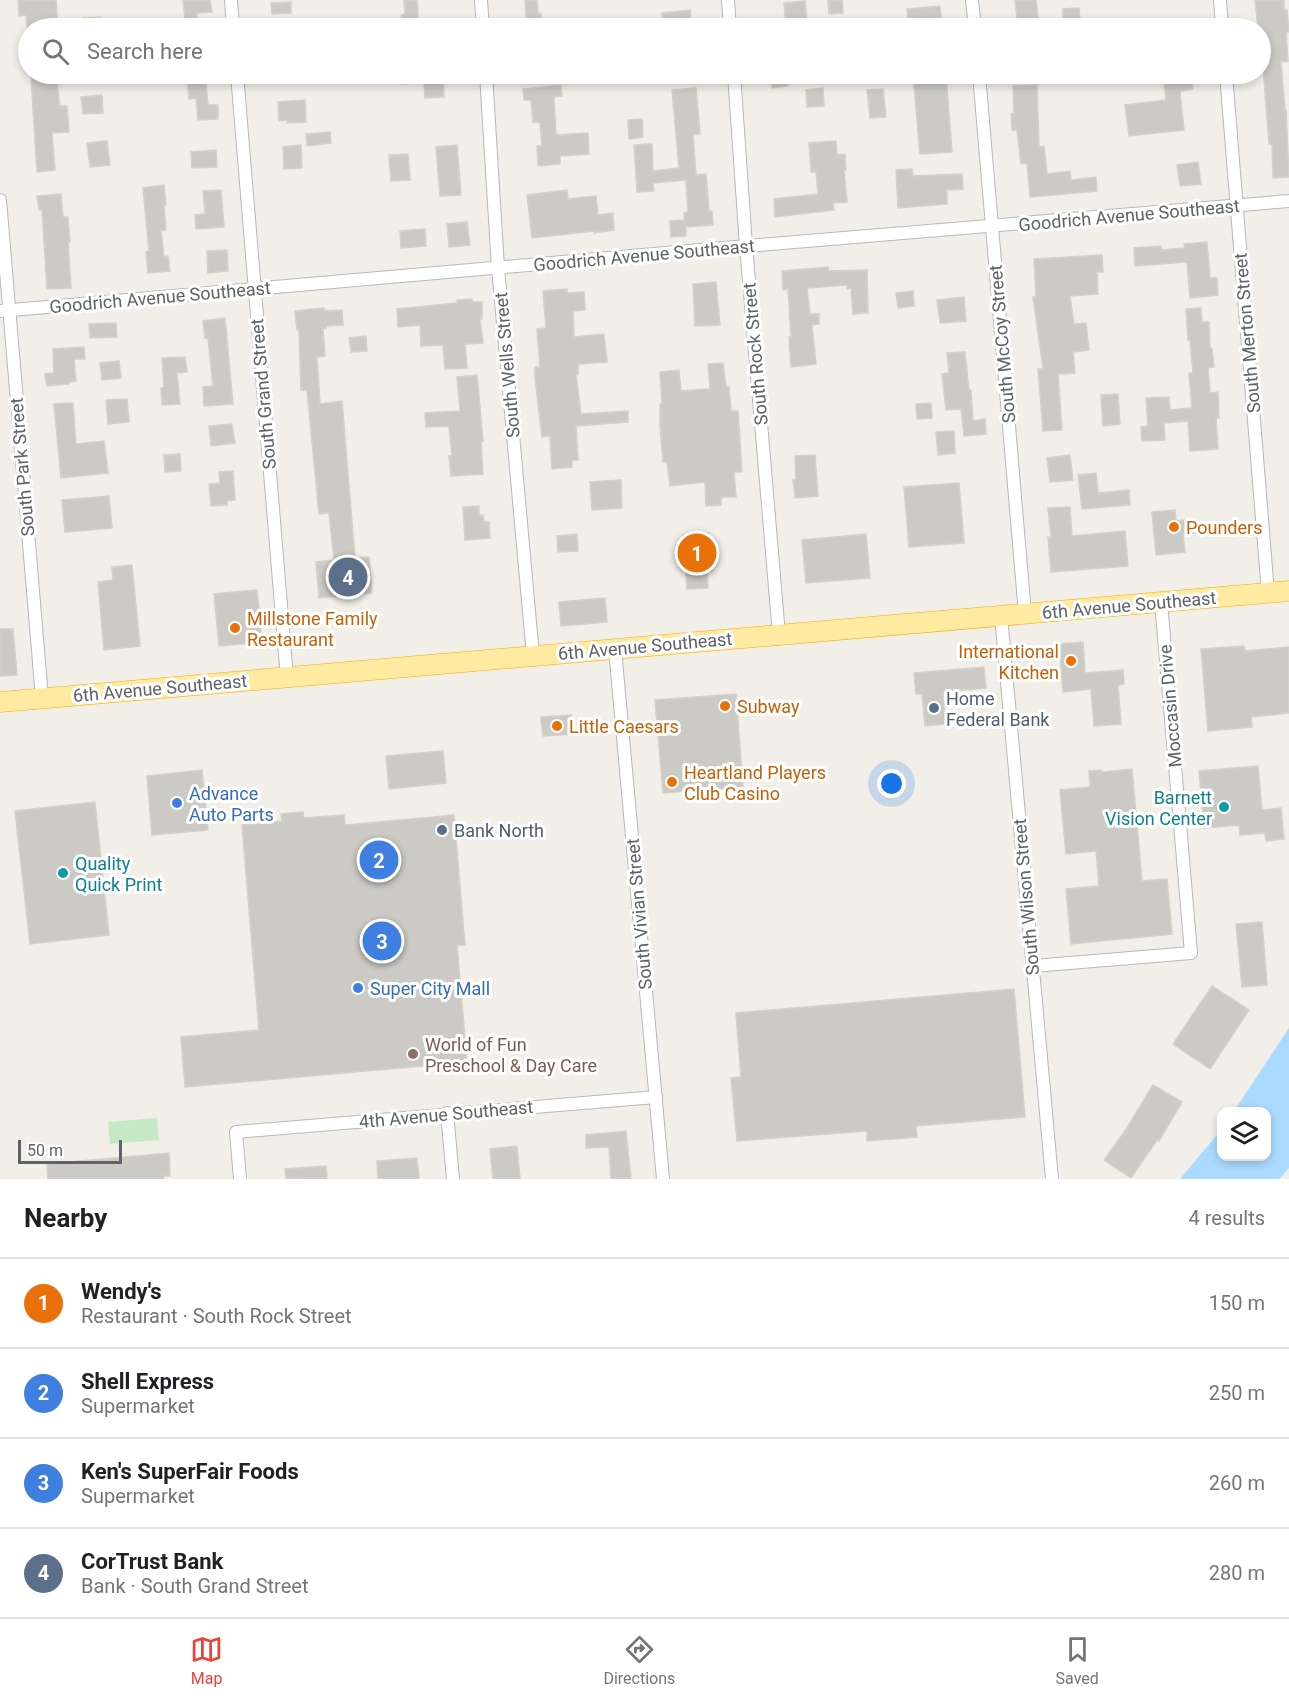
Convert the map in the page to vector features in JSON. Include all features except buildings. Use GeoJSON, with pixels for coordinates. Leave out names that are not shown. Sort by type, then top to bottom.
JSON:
{"type":"FeatureCollection","features":[{"type":"Feature","properties":{"kind":"highway","name":"6th Avenue Southeast"},"geometry":{"type":"LineString","coordinates":[[0,702],[1289,591]]}},
{"type":"Feature","properties":{"kind":"street"},"geometry":{"type":"LineString","coordinates":[[231,0],[232,18]]}},
{"type":"Feature","properties":{"kind":"street"},"geometry":{"type":"LineString","coordinates":[[481,0],[482,18]]}},
{"type":"Feature","properties":{"kind":"street"},"geometry":{"type":"LineString","coordinates":[[728,0],[729,18]]}},
{"type":"Feature","properties":{"kind":"street"},"geometry":{"type":"LineString","coordinates":[[972,0],[974,18]]}},
{"type":"Feature","properties":{"kind":"street"},"geometry":{"type":"LineString","coordinates":[[1220,0],[1221,18]]}},
{"type":"Feature","properties":{"kind":"street","name":"South Grand Street"},"geometry":{"type":"LineString","coordinates":[[238,84],[287,678]]}},
{"type":"Feature","properties":{"kind":"street","name":"South Wells Street"},"geometry":{"type":"LineString","coordinates":[[487,84],[498,268],[533,656]]}},
{"type":"Feature","properties":{"kind":"street","name":"South Rock Street"},"geometry":{"type":"LineString","coordinates":[[735,84],[779,635]]}},
{"type":"Feature","properties":{"kind":"street","name":"South McCoy Street"},"geometry":{"type":"LineString","coordinates":[[980,84],[1024,614]]}},
{"type":"Feature","properties":{"kind":"street","name":"South Merton Street"},"geometry":{"type":"LineString","coordinates":[[1227,84],[1268,592]]}},
{"type":"Feature","properties":{"kind":"street","name":"South Park Street"},"geometry":{"type":"LineString","coordinates":[[0,200],[5,311],[42,698]]}},
{"type":"Feature","properties":{"kind":"street","name":"Goodrich Avenue Southeast"},"geometry":{"type":"LineString","coordinates":[[5,311],[1289,201]]}},
{"type":"Feature","properties":{"kind":"street","name":"Moccasin Drive"},"geometry":{"type":"LineString","coordinates":[[1033,966],[1191,953],[1161,602]]}},
{"type":"Feature","properties":{"kind":"street","name":"South Wilson Street"},"geometry":{"type":"LineString","coordinates":[[1001,616],[1052,1179]]}},
{"type":"Feature","properties":{"kind":"street","name":"South Vivian Street"},"geometry":{"type":"LineString","coordinates":[[615,649],[663,1179]]}},
{"type":"Feature","properties":{"kind":"street","name":"4th Avenue Southeast"},"geometry":{"type":"LineString","coordinates":[[240,1179],[236,1132],[656,1097]]}},
{"type":"Feature","properties":{"kind":"street"},"geometry":{"type":"LineString","coordinates":[[447,1113],[453,1179]]}},
{"type":"Feature","properties":{"kind":"green space"},"geometry":{"type":"Polygon","coordinates":[[[157,1118],[159,1140],[110,1144],[108,1122],[157,1118]]]}},
{"type":"Feature","properties":{"kind":"water"},"geometry":{"type":"Polygon","coordinates":[[[1289,1028],[1289,1168],[1279,1179],[1180,1179],[1217,1135],[1217,1161],[1271,1161],[1271,1107],[1237,1107],[1289,1028]]]}},
{"type":"Feature","properties":{"kind":"place","name":"Pounders"},"geometry":{"type":"Point","coordinates":[1174,527]}},
{"type":"Feature","properties":{"kind":"place","name":"Wendy's"},"geometry":{"type":"Point","coordinates":[697,553]}},
{"type":"Feature","properties":{"kind":"place","name":"CorTrust Bank"},"geometry":{"type":"Point","coordinates":[348,577]}},
{"type":"Feature","properties":{"kind":"place","name":"Millstone Family Restaurant"},"geometry":{"type":"Point","coordinates":[235,628]}},
{"type":"Feature","properties":{"kind":"place","name":"International Kitchen"},"geometry":{"type":"Point","coordinates":[1071,661]}},
{"type":"Feature","properties":{"kind":"place","name":"Subway"},"geometry":{"type":"Point","coordinates":[725,706]}},
{"type":"Feature","properties":{"kind":"place","name":"Home Federal Bank"},"geometry":{"type":"Point","coordinates":[934,708]}},
{"type":"Feature","properties":{"kind":"place","name":"Little Caesars"},"geometry":{"type":"Point","coordinates":[557,726]}},
{"type":"Feature","properties":{"kind":"place","name":"Heartland Players Club Casino"},"geometry":{"type":"Point","coordinates":[672,782]}},
{"type":"Feature","properties":{"kind":"place","name":"Advance Auto Parts"},"geometry":{"type":"Point","coordinates":[177,803]}},
{"type":"Feature","properties":{"kind":"place","name":"Barnett Vision Center"},"geometry":{"type":"Point","coordinates":[1224,807]}},
{"type":"Feature","properties":{"kind":"place","name":"Bank North"},"geometry":{"type":"Point","coordinates":[442,830]}},
{"type":"Feature","properties":{"kind":"place","name":"Shell Express"},"geometry":{"type":"Point","coordinates":[379,860]}},
{"type":"Feature","properties":{"kind":"place","name":"Quality Quick Print"},"geometry":{"type":"Point","coordinates":[63,873]}},
{"type":"Feature","properties":{"kind":"place","name":"Ken's SuperFair Foods"},"geometry":{"type":"Point","coordinates":[382,941]}},
{"type":"Feature","properties":{"kind":"place","name":"Super City Mall"},"geometry":{"type":"Point","coordinates":[358,988]}},
{"type":"Feature","properties":{"kind":"place","name":"World of Fun Preschool & Day Care"},"geometry":{"type":"Point","coordinates":[413,1054]}}]}
